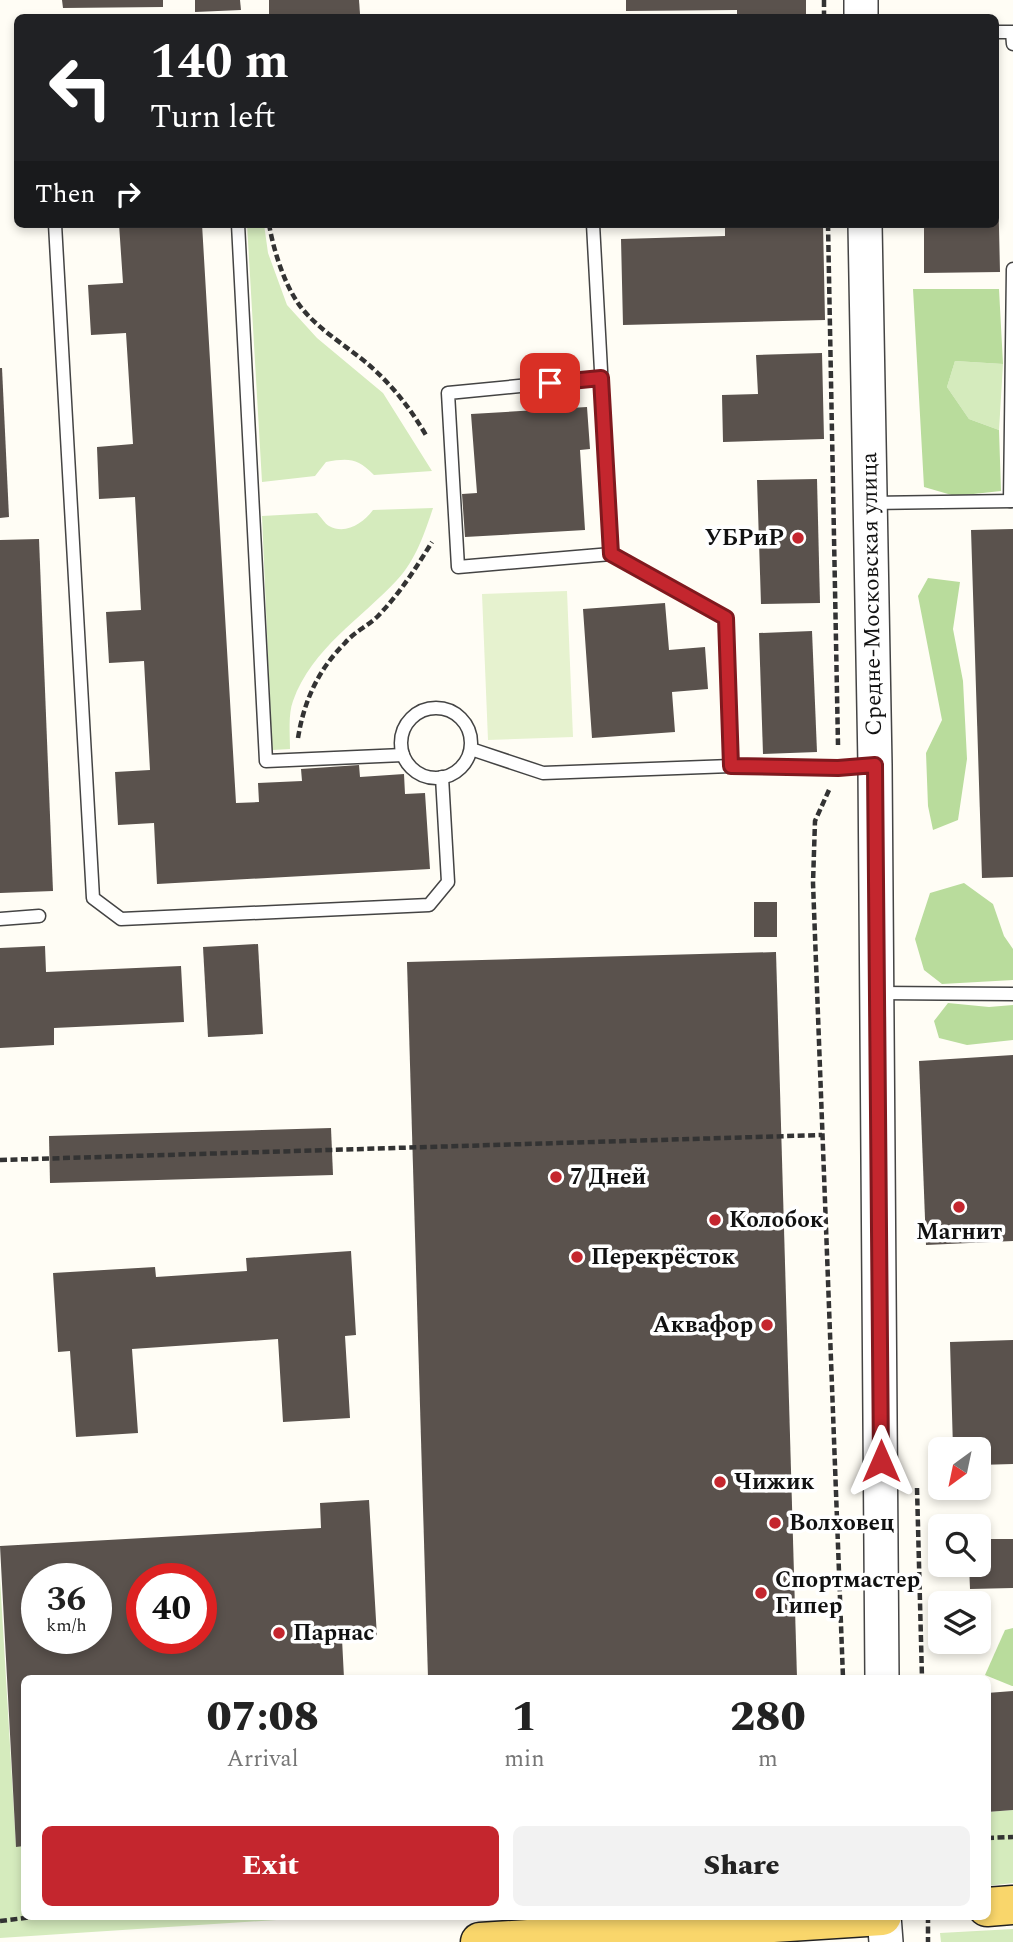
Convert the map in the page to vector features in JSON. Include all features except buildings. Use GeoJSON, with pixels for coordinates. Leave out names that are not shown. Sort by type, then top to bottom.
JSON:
{"type":"FeatureCollection","features":[{"type":"Feature","properties":{"kind":"main road"},"geometry":{"type":"LineString","coordinates":[[991,1907],[1013,1905]]}},
{"type":"Feature","properties":{"kind":"main road"},"geometry":{"type":"LineString","coordinates":[[480,1942],[821,1920]]}},
{"type":"Feature","properties":{"kind":"street","name":"Средне-Московская улица"},"geometry":{"type":"LineString","coordinates":[[865,228],[875,765],[882,1675]]}},
{"type":"Feature","properties":{"kind":"street"},"geometry":{"type":"LineString","coordinates":[[883,1920],[886,1942]]}},
{"type":"Feature","properties":{"kind":"lane"},"geometry":{"type":"LineString","coordinates":[[999,32],[1012,32],[1013,44]]}},
{"type":"Feature","properties":{"kind":"lane"},"geometry":{"type":"LineString","coordinates":[[55,228],[93,898],[121,919],[429,905],[448,882],[442,778]]}},
{"type":"Feature","properties":{"kind":"lane"},"geometry":{"type":"LineString","coordinates":[[238,228],[266,761],[403,755]]}},
{"type":"Feature","properties":{"kind":"lane"},"geometry":{"type":"LineString","coordinates":[[593,228],[611,554]]}},
{"type":"Feature","properties":{"kind":"lane"},"geometry":{"type":"LineString","coordinates":[[869,503],[1012,501],[1013,269]]}},
{"type":"Feature","properties":{"kind":"lane"},"geometry":{"type":"LineString","coordinates":[[601,378],[447,393],[458,567],[611,554],[726,618],[731,766]]}},
{"type":"Feature","properties":{"kind":"lane"},"geometry":{"type":"LineString","coordinates":[[426,709],[452,711],[468,728],[471,749],[465,763],[456,772],[442,778],[417,773],[403,755],[401,743],[407,723],[426,709]]}},
{"type":"Feature","properties":{"kind":"lane"},"geometry":{"type":"LineString","coordinates":[[471,749],[542,773],[731,766],[838,768],[875,765]]}},
{"type":"Feature","properties":{"kind":"lane"},"geometry":{"type":"LineString","coordinates":[[0,919],[39,916]]}},
{"type":"Feature","properties":{"kind":"lane"},"geometry":{"type":"LineString","coordinates":[[877,993],[1013,994]]}},
{"type":"Feature","properties":{"kind":"path"},"geometry":{"type":"LineString","coordinates":[[270,228],[273,247],[297,301],[331,337],[369,365],[400,394],[426,435],[431,448]]}},
{"type":"Feature","properties":{"kind":"path"},"geometry":{"type":"LineString","coordinates":[[828,228],[838,768],[815,821],[813,883],[843,1675]]}},
{"type":"Feature","properties":{"kind":"path"},"geometry":{"type":"LineString","coordinates":[[295,760],[303,711],[321,672],[345,642],[377,617],[408,582],[434,540]]}},
{"type":"Feature","properties":{"kind":"path"},"geometry":{"type":"LineString","coordinates":[[0,1160],[822,1135]]}},
{"type":"Feature","properties":{"kind":"path"},"geometry":{"type":"LineString","coordinates":[[991,1838],[1013,1837]]}},
{"type":"Feature","properties":{"kind":"path"},"geometry":{"type":"LineString","coordinates":[[0,1921],[21,1918]]}},
{"type":"Feature","properties":{"kind":"path"},"geometry":{"type":"LineString","coordinates":[[928,1920],[928,1942]]}},
{"type":"Feature","properties":{"kind":"green space"},"geometry":{"type":"Polygon","coordinates":[[[247,228],[265,228],[268,253],[287,305],[317,338],[383,393],[432,471],[374,475],[357,462],[341,460],[326,462],[315,476],[262,482],[247,228]]]}},
{"type":"Feature","properties":{"kind":"green space"},"geometry":{"type":"Polygon","coordinates":[[[913,289],[999,289],[1003,364],[955,361],[947,387],[969,419],[999,430],[1001,491],[955,496],[924,487],[913,289]]]}},
{"type":"Feature","properties":{"kind":"green space"},"geometry":{"type":"Polygon","coordinates":[[[955,361],[1003,364],[999,430],[969,419],[947,387],[955,361]]]}},
{"type":"Feature","properties":{"kind":"green space"},"geometry":{"type":"Polygon","coordinates":[[[433,508],[419,546],[404,572],[339,635],[312,665],[301,682],[290,712],[290,749],[272,750],[262,516],[317,513],[328,525],[342,529],[359,523],[373,510],[433,508]]]}},
{"type":"Feature","properties":{"kind":"green space"},"geometry":{"type":"Polygon","coordinates":[[[928,578],[960,582],[953,629],[963,681],[967,759],[958,820],[933,830],[928,806],[926,753],[942,720],[918,596],[928,578]]]}},
{"type":"Feature","properties":{"kind":"green space"},"geometry":{"type":"Polygon","coordinates":[[[567,591],[573,737],[488,740],[482,594],[567,591]]]}},
{"type":"Feature","properties":{"kind":"green space"},"geometry":{"type":"Polygon","coordinates":[[[964,883],[993,904],[1004,936],[1013,949],[1013,980],[942,984],[924,970],[915,939],[930,893],[964,883]]]}},
{"type":"Feature","properties":{"kind":"green space"},"geometry":{"type":"Polygon","coordinates":[[[948,1003],[989,1007],[1013,1005],[1013,1040],[967,1045],[939,1038],[934,1021],[948,1003]]]}},
{"type":"Feature","properties":{"kind":"green space"},"geometry":{"type":"Polygon","coordinates":[[[0,1578],[16,1846],[21,1846],[21,1920],[276,1920],[0,1938],[0,1578]]]}},
{"type":"Feature","properties":{"kind":"green space"},"geometry":{"type":"Polygon","coordinates":[[[1013,1628],[1013,1686],[991,1677],[991,1675],[985,1675],[1005,1630],[1013,1628]]]}},
{"type":"Feature","properties":{"kind":"green space"},"geometry":{"type":"Polygon","coordinates":[[[1013,1810],[1013,1883],[991,1886],[991,1812],[1013,1810]]]}},
{"type":"Feature","properties":{"kind":"green space"},"geometry":{"type":"Polygon","coordinates":[[[1013,1929],[1013,1942],[941,1942],[940,1933],[1013,1929]]]}},
{"type":"Feature","properties":{"kind":"place","name":"УБРиР"},"geometry":{"type":"Point","coordinates":[798,538]}},
{"type":"Feature","properties":{"kind":"place","name":"7 Дней"},"geometry":{"type":"Point","coordinates":[556,1177]}},
{"type":"Feature","properties":{"kind":"place","name":"Магнит"},"geometry":{"type":"Point","coordinates":[959,1207]}},
{"type":"Feature","properties":{"kind":"place","name":"Колобок"},"geometry":{"type":"Point","coordinates":[715,1220]}},
{"type":"Feature","properties":{"kind":"place","name":"Перекрёсток"},"geometry":{"type":"Point","coordinates":[577,1257]}},
{"type":"Feature","properties":{"kind":"place","name":"Аквафор"},"geometry":{"type":"Point","coordinates":[767,1325]}},
{"type":"Feature","properties":{"kind":"place","name":"Чижик"},"geometry":{"type":"Point","coordinates":[720,1482]}},
{"type":"Feature","properties":{"kind":"place","name":"Волховец"},"geometry":{"type":"Point","coordinates":[775,1523]}},
{"type":"Feature","properties":{"kind":"place","name":"Спортмастер Гипер"},"geometry":{"type":"Point","coordinates":[761,1593]}},
{"type":"Feature","properties":{"kind":"place","name":"Парнас"},"geometry":{"type":"Point","coordinates":[279,1633]}},
{"type":"Feature","properties":{"kind":"route"},"geometry":{"type":"LineString","coordinates":[[550,383],[601,378],[611,554],[726,618],[731,766],[838,768],[875,765],[881,1461]]}}]}
